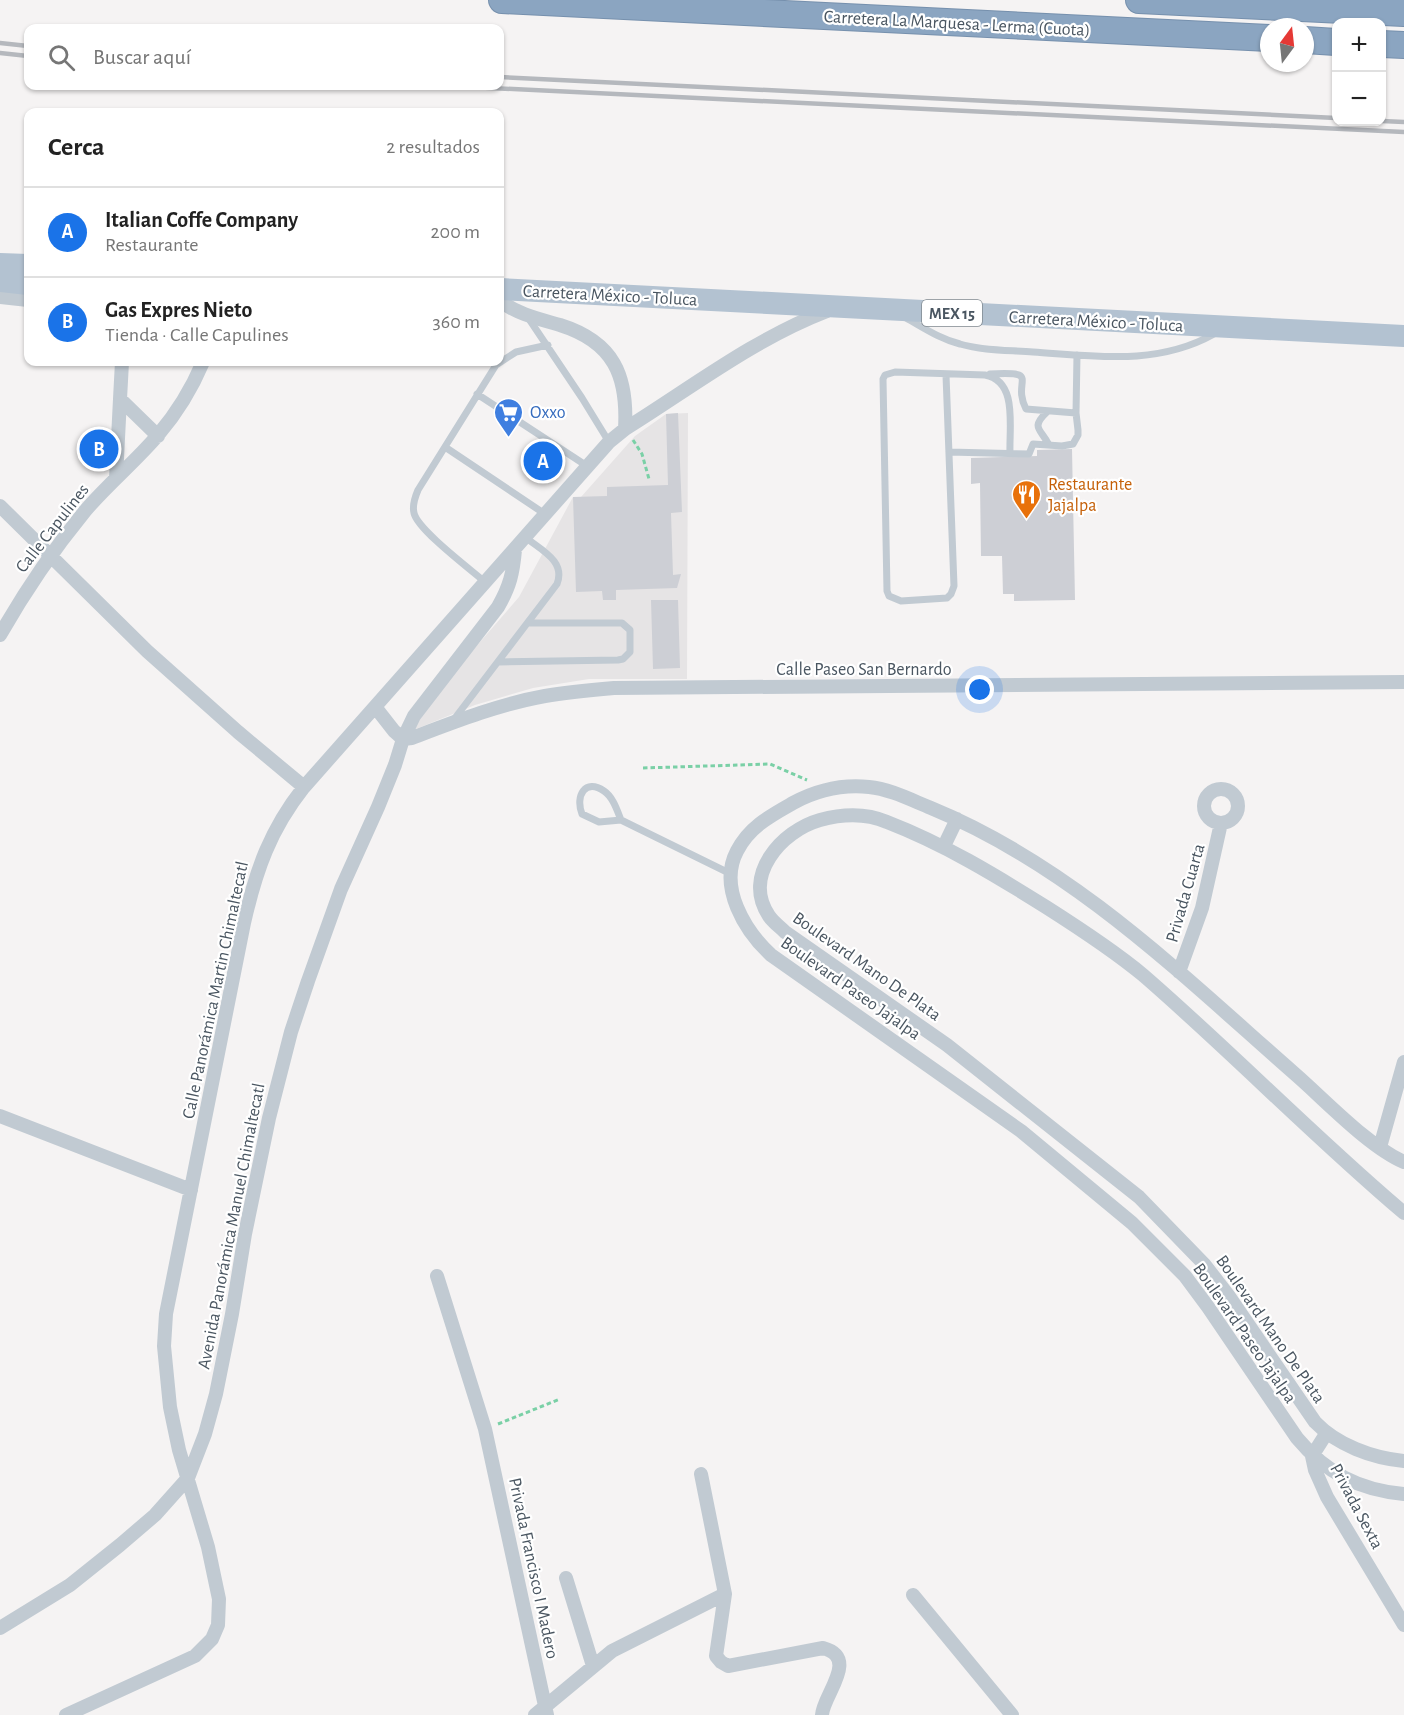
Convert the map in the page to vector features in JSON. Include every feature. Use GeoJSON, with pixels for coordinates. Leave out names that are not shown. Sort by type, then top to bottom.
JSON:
{"type":"FeatureCollection","features":[{"type":"Feature","properties":{"kind":"highway","name":"Carretera La Marquesa - Lerma (Cuota)"},"geometry":{"type":"LineString","coordinates":[[502,0],[1260,38]]}},
{"type":"Feature","properties":{"kind":"highway"},"geometry":{"type":"LineString","coordinates":[[1139,0],[1404,13]]}},
{"type":"Feature","properties":{"kind":"highway"},"geometry":{"type":"LineString","coordinates":[[1314,41],[1332,42]]}},
{"type":"Feature","properties":{"kind":"highway"},"geometry":{"type":"LineString","coordinates":[[1386,44],[1404,45]]}},
{"type":"Feature","properties":{"kind":"main road"},"geometry":{"type":"LineString","coordinates":[[0,264],[24,265]]}},
{"type":"Feature","properties":{"kind":"main road"},"geometry":{"type":"LineString","coordinates":[[0,281],[24,284]]}},
{"type":"Feature","properties":{"kind":"main road","name":"Carretera México - Toluca"},"geometry":{"type":"LineString","coordinates":[[504,289],[1404,336]]}},
{"type":"Feature","properties":{"kind":"street"},"geometry":{"type":"LineString","coordinates":[[0,297],[24,300]]}},
{"type":"Feature","properties":{"kind":"street"},"geometry":{"type":"LineString","coordinates":[[504,303],[526,315],[578,332],[591,339],[610,357],[618,369],[624,387],[625,429]]}},
{"type":"Feature","properties":{"kind":"street","name":"Calle Panorámica Martin Chimaltecatl"},"geometry":{"type":"LineString","coordinates":[[66,1715],[195,1656],[212,1640],[218,1625],[219,1599],[208,1547],[179,1450],[170,1407],[165,1346],[169,1291],[244,923],[255,877],[272,835],[290,804],[304,787],[609,442],[625,429],[774,335],[800,321],[838,307]]}},
{"type":"Feature","properties":{"kind":"street"},"geometry":{"type":"LineString","coordinates":[[504,315],[526,315]]}},
{"type":"Feature","properties":{"kind":"street"},"geometry":{"type":"LineString","coordinates":[[116,478],[122,366]]}},
{"type":"Feature","properties":{"kind":"street","name":"Calle Capulines"},"geometry":{"type":"LineString","coordinates":[[0,635],[19,601],[86,510],[158,436],[188,391],[201,366]]}},
{"type":"Feature","properties":{"kind":"street"},"geometry":{"type":"LineString","coordinates":[[120,399],[158,436]]}},
{"type":"Feature","properties":{"kind":"street"},"geometry":{"type":"LineString","coordinates":[[0,506],[147,651],[304,787]]}},
{"type":"Feature","properties":{"kind":"street","name":"Avenida Panorámica Manuel Chimaltecatl"},"geometry":{"type":"LineString","coordinates":[[188,1478],[205,1434],[216,1394],[269,1118],[291,1032],[308,981],[341,889],[378,807],[414,716],[498,607],[509,589],[515,550]]}},
{"type":"Feature","properties":{"kind":"street","name":"Calle Paseo San Bernardo"},"geometry":{"type":"LineString","coordinates":[[403,739],[542,696],[614,688],[1404,682]]}},
{"type":"Feature","properties":{"kind":"street"},"geometry":{"type":"LineString","coordinates":[[375,708],[403,739]]}},
{"type":"Feature","properties":{"kind":"street","name":"Boulevard Paseo Jajalpa"},"geometry":{"type":"LineString","coordinates":[[1404,1162],[1380,1147],[1179,972],[1094,903],[1042,867],[957,819],[872,787],[849,786],[827,789],[809,795],[754,827],[743,840],[734,857],[731,874],[732,890],[746,927],[756,941],[771,955],[1021,1131],[1132,1222],[1164,1252],[1185,1276],[1312,1456],[1333,1472],[1363,1486],[1404,1494]]}},
{"type":"Feature","properties":{"kind":"street","name":"Boulevard Mano De Plata"},"geometry":{"type":"LineString","coordinates":[[1404,1213],[1141,974],[1075,925],[944,846],[885,821],[863,816],[840,815],[818,820],[802,828],[770,855],[762,870],[760,886],[762,901],[769,917],[785,932],[947,1045],[1160,1216],[1222,1287],[1314,1422],[1326,1434],[1385,1459],[1404,1461]]}},
{"type":"Feature","properties":{"kind":"street"},"geometry":{"type":"LineString","coordinates":[[944,846],[957,819]]}},
{"type":"Feature","properties":{"kind":"street","name":"Privada Cuarta"},"geometry":{"type":"LineString","coordinates":[[1179,972],[1202,908],[1221,823]]}},
{"type":"Feature","properties":{"kind":"street"},"geometry":{"type":"LineString","coordinates":[[930,1066],[947,1045]]}},
{"type":"Feature","properties":{"kind":"street"},"geometry":{"type":"LineString","coordinates":[[1380,1147],[1404,1062]]}},
{"type":"Feature","properties":{"kind":"street"},"geometry":{"type":"LineString","coordinates":[[0,1116],[191,1190]]}},
{"type":"Feature","properties":{"kind":"street","name":"Privada Francisco I Madero"},"geometry":{"type":"LineString","coordinates":[[437,1276],[486,1429],[543,1712]]}},
{"type":"Feature","properties":{"kind":"street","name":"Privada Sexta"},"geometry":{"type":"LineString","coordinates":[[1326,1434],[1312,1456],[1315,1470],[1327,1497],[1404,1625]]}},
{"type":"Feature","properties":{"kind":"street"},"geometry":{"type":"LineString","coordinates":[[701,1474],[725,1594],[716,1656],[728,1665],[738,1665],[823,1648],[830,1650],[839,1664],[840,1674],[824,1702],[822,1715]]}},
{"type":"Feature","properties":{"kind":"street"},"geometry":{"type":"LineString","coordinates":[[0,1628],[70,1585],[154,1515],[188,1478]]}},
{"type":"Feature","properties":{"kind":"street"},"geometry":{"type":"LineString","coordinates":[[566,1578],[593,1666]]}},
{"type":"Feature","properties":{"kind":"street"},"geometry":{"type":"LineString","coordinates":[[543,1712],[612,1651],[725,1594]]}},
{"type":"Feature","properties":{"kind":"street"},"geometry":{"type":"LineString","coordinates":[[914,1595],[1012,1715]]}},
{"type":"Feature","properties":{"kind":"lane"},"geometry":{"type":"LineString","coordinates":[[891,310],[933,334],[975,348],[1077,355],[1132,357],[1156,355],[1200,342],[1225,327]]}},
{"type":"Feature","properties":{"kind":"lane"},"geometry":{"type":"LineString","coordinates":[[526,315],[548,345],[609,442]]}},
{"type":"Feature","properties":{"kind":"lane"},"geometry":{"type":"LineString","coordinates":[[504,358],[516,352],[548,345]]}},
{"type":"Feature","properties":{"kind":"lane"},"geometry":{"type":"LineString","coordinates":[[949,452],[1029,454],[1033,444],[1069,446],[1073,444],[1078,435],[1077,355]]}},
{"type":"Feature","properties":{"kind":"lane"},"geometry":{"type":"LineString","coordinates":[[486,583],[422,527],[414,512],[414,502],[418,490],[495,366]]}},
{"type":"Feature","properties":{"kind":"lane"},"geometry":{"type":"LineString","coordinates":[[946,375],[954,586],[947,598],[894,600],[887,591],[883,379],[885,375],[895,372],[985,375],[1014,372],[1020,374],[1022,378],[1022,401],[1026,409],[1076,412]]}},
{"type":"Feature","properties":{"kind":"lane"},"geometry":{"type":"LineString","coordinates":[[985,375],[998,379],[1008,393],[1010,453]]}},
{"type":"Feature","properties":{"kind":"lane"},"geometry":{"type":"LineString","coordinates":[[477,394],[586,466]]}},
{"type":"Feature","properties":{"kind":"lane"},"geometry":{"type":"LineString","coordinates":[[1047,412],[1039,419],[1037,425],[1049,445]]}},
{"type":"Feature","properties":{"kind":"lane"},"geometry":{"type":"LineString","coordinates":[[445,447],[545,514]]}},
{"type":"Feature","properties":{"kind":"lane"},"geometry":{"type":"LineString","coordinates":[[451,724],[557,584],[560,570],[557,564],[525,537]]}},
{"type":"Feature","properties":{"kind":"lane"},"geometry":{"type":"LineString","coordinates":[[499,662],[618,660],[623,659],[630,652],[630,630],[622,623],[528,623]]}},
{"type":"Feature","properties":{"kind":"lane"},"geometry":{"type":"LineString","coordinates":[[621,820],[615,804],[604,791],[593,787],[586,788],[580,794],[578,804],[582,814],[599,822],[621,820],[731,874]]}},
{"type":"Feature","properties":{"kind":"path"},"geometry":{"type":"LineString","coordinates":[[625,429],[642,454],[649,478]]}},
{"type":"Feature","properties":{"kind":"path"},"geometry":{"type":"LineString","coordinates":[[643,768],[770,764],[827,789]]}},
{"type":"Feature","properties":{"kind":"path"},"geometry":{"type":"LineString","coordinates":[[486,1429],[560,1399]]}},
{"type":"Feature","properties":{"kind":"shaded area"},"geometry":{"type":"Polygon","coordinates":[[[688,413],[687,679],[589,679],[533,688],[475,705],[411,731],[467,657],[519,597],[573,497],[581,497],[635,436],[666,414],[688,413]]]}},
{"type":"Feature","properties":{"kind":"building"},"geometry":{"type":"Polygon","coordinates":[[[678,413],[682,512],[671,513],[673,575],[681,574],[677,588],[616,590],[616,600],[603,600],[602,591],[576,592],[573,497],[607,496],[607,487],[668,485],[666,414],[678,413]]]}},
{"type":"Feature","properties":{"kind":"building","name":"Restaurante Jajalpa"},"geometry":{"type":"Polygon","coordinates":[[[1072,449],[1075,600],[1014,601],[1014,594],[1003,594],[1002,556],[981,556],[980,483],[971,484],[971,458],[1037,456],[1037,450],[1072,449]]]}},
{"type":"Feature","properties":{"kind":"building"},"geometry":{"type":"Polygon","coordinates":[[[651,600],[678,600],[680,668],[653,669],[651,600]]]}},
{"type":"Feature","properties":{"kind":"railway"},"geometry":{"type":"LineString","coordinates":[[0,43],[24,46]]}},
{"type":"Feature","properties":{"kind":"railway"},"geometry":{"type":"LineString","coordinates":[[0,53],[24,56]]}},
{"type":"Feature","properties":{"kind":"railway"},"geometry":{"type":"LineString","coordinates":[[504,77],[1332,118]]}},
{"type":"Feature","properties":{"kind":"railway"},"geometry":{"type":"LineString","coordinates":[[504,89],[1404,132]]}},
{"type":"Feature","properties":{"kind":"railway"},"geometry":{"type":"LineString","coordinates":[[1386,121],[1404,122]]}},
{"type":"Feature","properties":{"kind":"place","name":"Oxxo"},"geometry":{"type":"Point","coordinates":[509,438]}},
{"type":"Feature","properties":{"kind":"place","name":"Gas Expres Nieto"},"geometry":{"type":"Point","coordinates":[99,449]}},
{"type":"Feature","properties":{"kind":"place","name":"Italian Coffe Company"},"geometry":{"type":"Point","coordinates":[543,461]}},
{"type":"Feature","properties":{"kind":"place","name":"Restaurante Jajalpa"},"geometry":{"type":"Point","coordinates":[1027,520]}}]}
